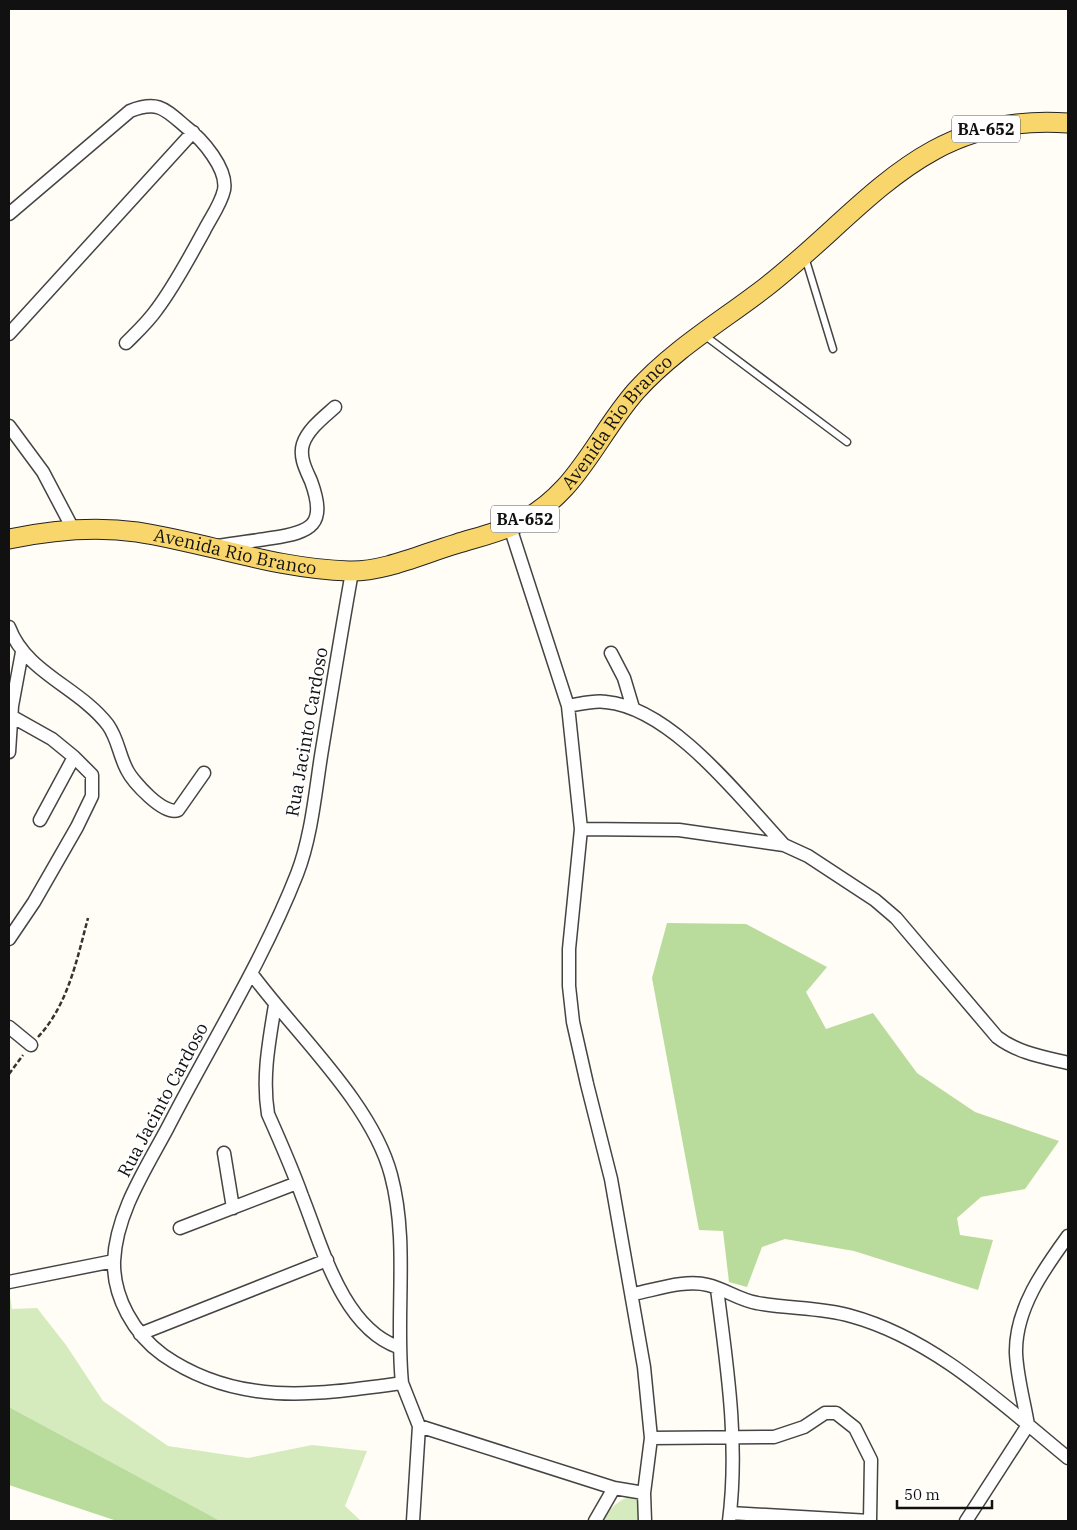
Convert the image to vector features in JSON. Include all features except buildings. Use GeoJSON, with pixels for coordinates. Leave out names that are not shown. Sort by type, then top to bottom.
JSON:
{"type":"FeatureCollection","features":[{"type":"Feature","properties":{"kind":"main road","name":"Avenida Rio Branco"},"geometry":{"type":"LineString","coordinates":[[9,539],[72,529],[138,533],[307,568],[352,572],[386,566],[510,527],[536,514],[557,498],[580,472],[635,392],[664,363],[701,333],[765,288],[805,255],[890,178],[911,162],[959,138],[1002,124],[1035,121],[1068,123]]}},
{"type":"Feature","properties":{"kind":"street"},"geometry":{"type":"LineString","coordinates":[[9,214],[130,110],[153,105],[164,109],[193,132],[217,164],[222,174],[224,190],[210,220],[178,277],[156,311],[126,343]]}},
{"type":"Feature","properties":{"kind":"street"},"geometry":{"type":"LineString","coordinates":[[9,334],[193,132]]}},
{"type":"Feature","properties":{"kind":"street"},"geometry":{"type":"LineString","coordinates":[[208,548],[295,535],[308,529],[314,522],[317,505],[303,462],[302,448],[309,433],[335,406]]}},
{"type":"Feature","properties":{"kind":"street"},"geometry":{"type":"LineString","coordinates":[[9,426],[43,472],[72,529]]}},
{"type":"Feature","properties":{"kind":"street"},"geometry":{"type":"LineString","coordinates":[[510,527],[568,706],[581,829],[569,948],[569,977],[573,1022],[611,1179],[633,1294],[645,1375],[651,1438],[644,1493],[645,1521]]}},
{"type":"Feature","properties":{"kind":"street","name":"Rua Jacinto Cardoso"},"geometry":{"type":"LineString","coordinates":[[352,572],[314,802],[302,856],[290,890],[251,973],[206,1053],[138,1184],[122,1223],[114,1261],[126,1311],[140,1334],[156,1349],[194,1374],[228,1387],[262,1394],[315,1393],[402,1383]]}},
{"type":"Feature","properties":{"kind":"street"},"geometry":{"type":"LineString","coordinates":[[9,627],[22,652],[35,665],[79,697],[108,726],[119,745],[125,766],[132,777],[156,802],[168,810],[178,810],[204,773]]}},
{"type":"Feature","properties":{"kind":"street"},"geometry":{"type":"LineString","coordinates":[[9,752],[12,716],[22,652]]}},
{"type":"Feature","properties":{"kind":"street"},"geometry":{"type":"LineString","coordinates":[[610,653],[624,678],[633,708]]}},
{"type":"Feature","properties":{"kind":"street"},"geometry":{"type":"LineString","coordinates":[[568,706],[606,702],[633,708],[666,727],[698,753],[784,845]]}},
{"type":"Feature","properties":{"kind":"street"},"geometry":{"type":"LineString","coordinates":[[9,939],[51,875],[92,796],[92,775],[74,757],[52,739],[12,716]]}},
{"type":"Feature","properties":{"kind":"street"},"geometry":{"type":"LineString","coordinates":[[40,820],[74,757]]}},
{"type":"Feature","properties":{"kind":"street"},"geometry":{"type":"LineString","coordinates":[[581,829],[660,828],[784,845],[833,870],[875,900],[896,918],[997,1037],[1008,1046],[1026,1053],[1068,1063]]}},
{"type":"Feature","properties":{"kind":"street"},"geometry":{"type":"LineString","coordinates":[[251,973],[275,1006],[350,1096],[384,1154],[391,1175],[398,1220],[401,1282],[398,1347],[402,1383],[419,1426],[413,1521]]}},
{"type":"Feature","properties":{"kind":"street"},"geometry":{"type":"LineString","coordinates":[[275,1006],[266,1058],[265,1096],[268,1114],[298,1183],[327,1260],[344,1296],[366,1326],[381,1339],[398,1347]]}},
{"type":"Feature","properties":{"kind":"street"},"geometry":{"type":"LineString","coordinates":[[9,1028],[31,1045]]}},
{"type":"Feature","properties":{"kind":"street"},"geometry":{"type":"LineString","coordinates":[[224,1153],[233,1208]]}},
{"type":"Feature","properties":{"kind":"street"},"geometry":{"type":"LineString","coordinates":[[180,1228],[298,1183]]}},
{"type":"Feature","properties":{"kind":"street"},"geometry":{"type":"LineString","coordinates":[[966,1521],[1028,1425],[1016,1352],[1018,1337],[1030,1295],[1038,1278],[1068,1236]]}},
{"type":"Feature","properties":{"kind":"street"},"geometry":{"type":"LineString","coordinates":[[140,1334],[327,1260]]}},
{"type":"Feature","properties":{"kind":"street"},"geometry":{"type":"LineString","coordinates":[[9,1282],[114,1261]]}},
{"type":"Feature","properties":{"kind":"street"},"geometry":{"type":"LineString","coordinates":[[633,1294],[697,1284],[717,1288],[756,1303],[831,1312],[872,1323],[905,1338],[983,1387],[1068,1458]]}},
{"type":"Feature","properties":{"kind":"street"},"geometry":{"type":"LineString","coordinates":[[651,1438],[733,1436],[774,1437],[804,1427],[825,1413],[836,1413],[855,1428],[871,1460],[870,1521],[729,1517],[733,1436],[731,1393],[717,1288]]}},
{"type":"Feature","properties":{"kind":"street"},"geometry":{"type":"LineString","coordinates":[[419,1426],[614,1488],[644,1493]]}},
{"type":"Feature","properties":{"kind":"street"},"geometry":{"type":"LineString","coordinates":[[595,1521],[614,1488]]}},
{"type":"Feature","properties":{"kind":"lane"},"geometry":{"type":"LineString","coordinates":[[805,255],[833,349]]}},
{"type":"Feature","properties":{"kind":"lane"},"geometry":{"type":"LineString","coordinates":[[701,333],[847,442]]}},
{"type":"Feature","properties":{"kind":"path"},"geometry":{"type":"LineString","coordinates":[[9,1074],[46,1029],[72,981],[88,918]]}},
{"type":"Feature","properties":{"kind":"green space"},"geometry":{"type":"Polygon","coordinates":[[[667,923],[746,924],[827,967],[806,992],[826,1029],[873,1013],[917,1073],[975,1112],[1059,1141],[1025,1189],[981,1197],[957,1218],[960,1235],[993,1240],[978,1290],[854,1251],[785,1239],[762,1247],[747,1287],[729,1282],[723,1231],[699,1230],[652,978],[667,923]]]}},
{"type":"Feature","properties":{"kind":"green space"},"geometry":{"type":"Polygon","coordinates":[[[9,1289],[12,1309],[37,1308],[66,1345],[103,1401],[168,1446],[248,1458],[312,1445],[367,1451],[345,1506],[361,1521],[220,1521],[9,1407],[9,1289]]]}},
{"type":"Feature","properties":{"kind":"green space"},"geometry":{"type":"Polygon","coordinates":[[[9,1407],[220,1521],[117,1521],[9,1485],[9,1407]]]}},
{"type":"Feature","properties":{"kind":"green space"},"geometry":{"type":"Polygon","coordinates":[[[634,1495],[640,1499],[643,1521],[601,1521],[615,1505],[623,1499],[634,1495]]]}}]}
